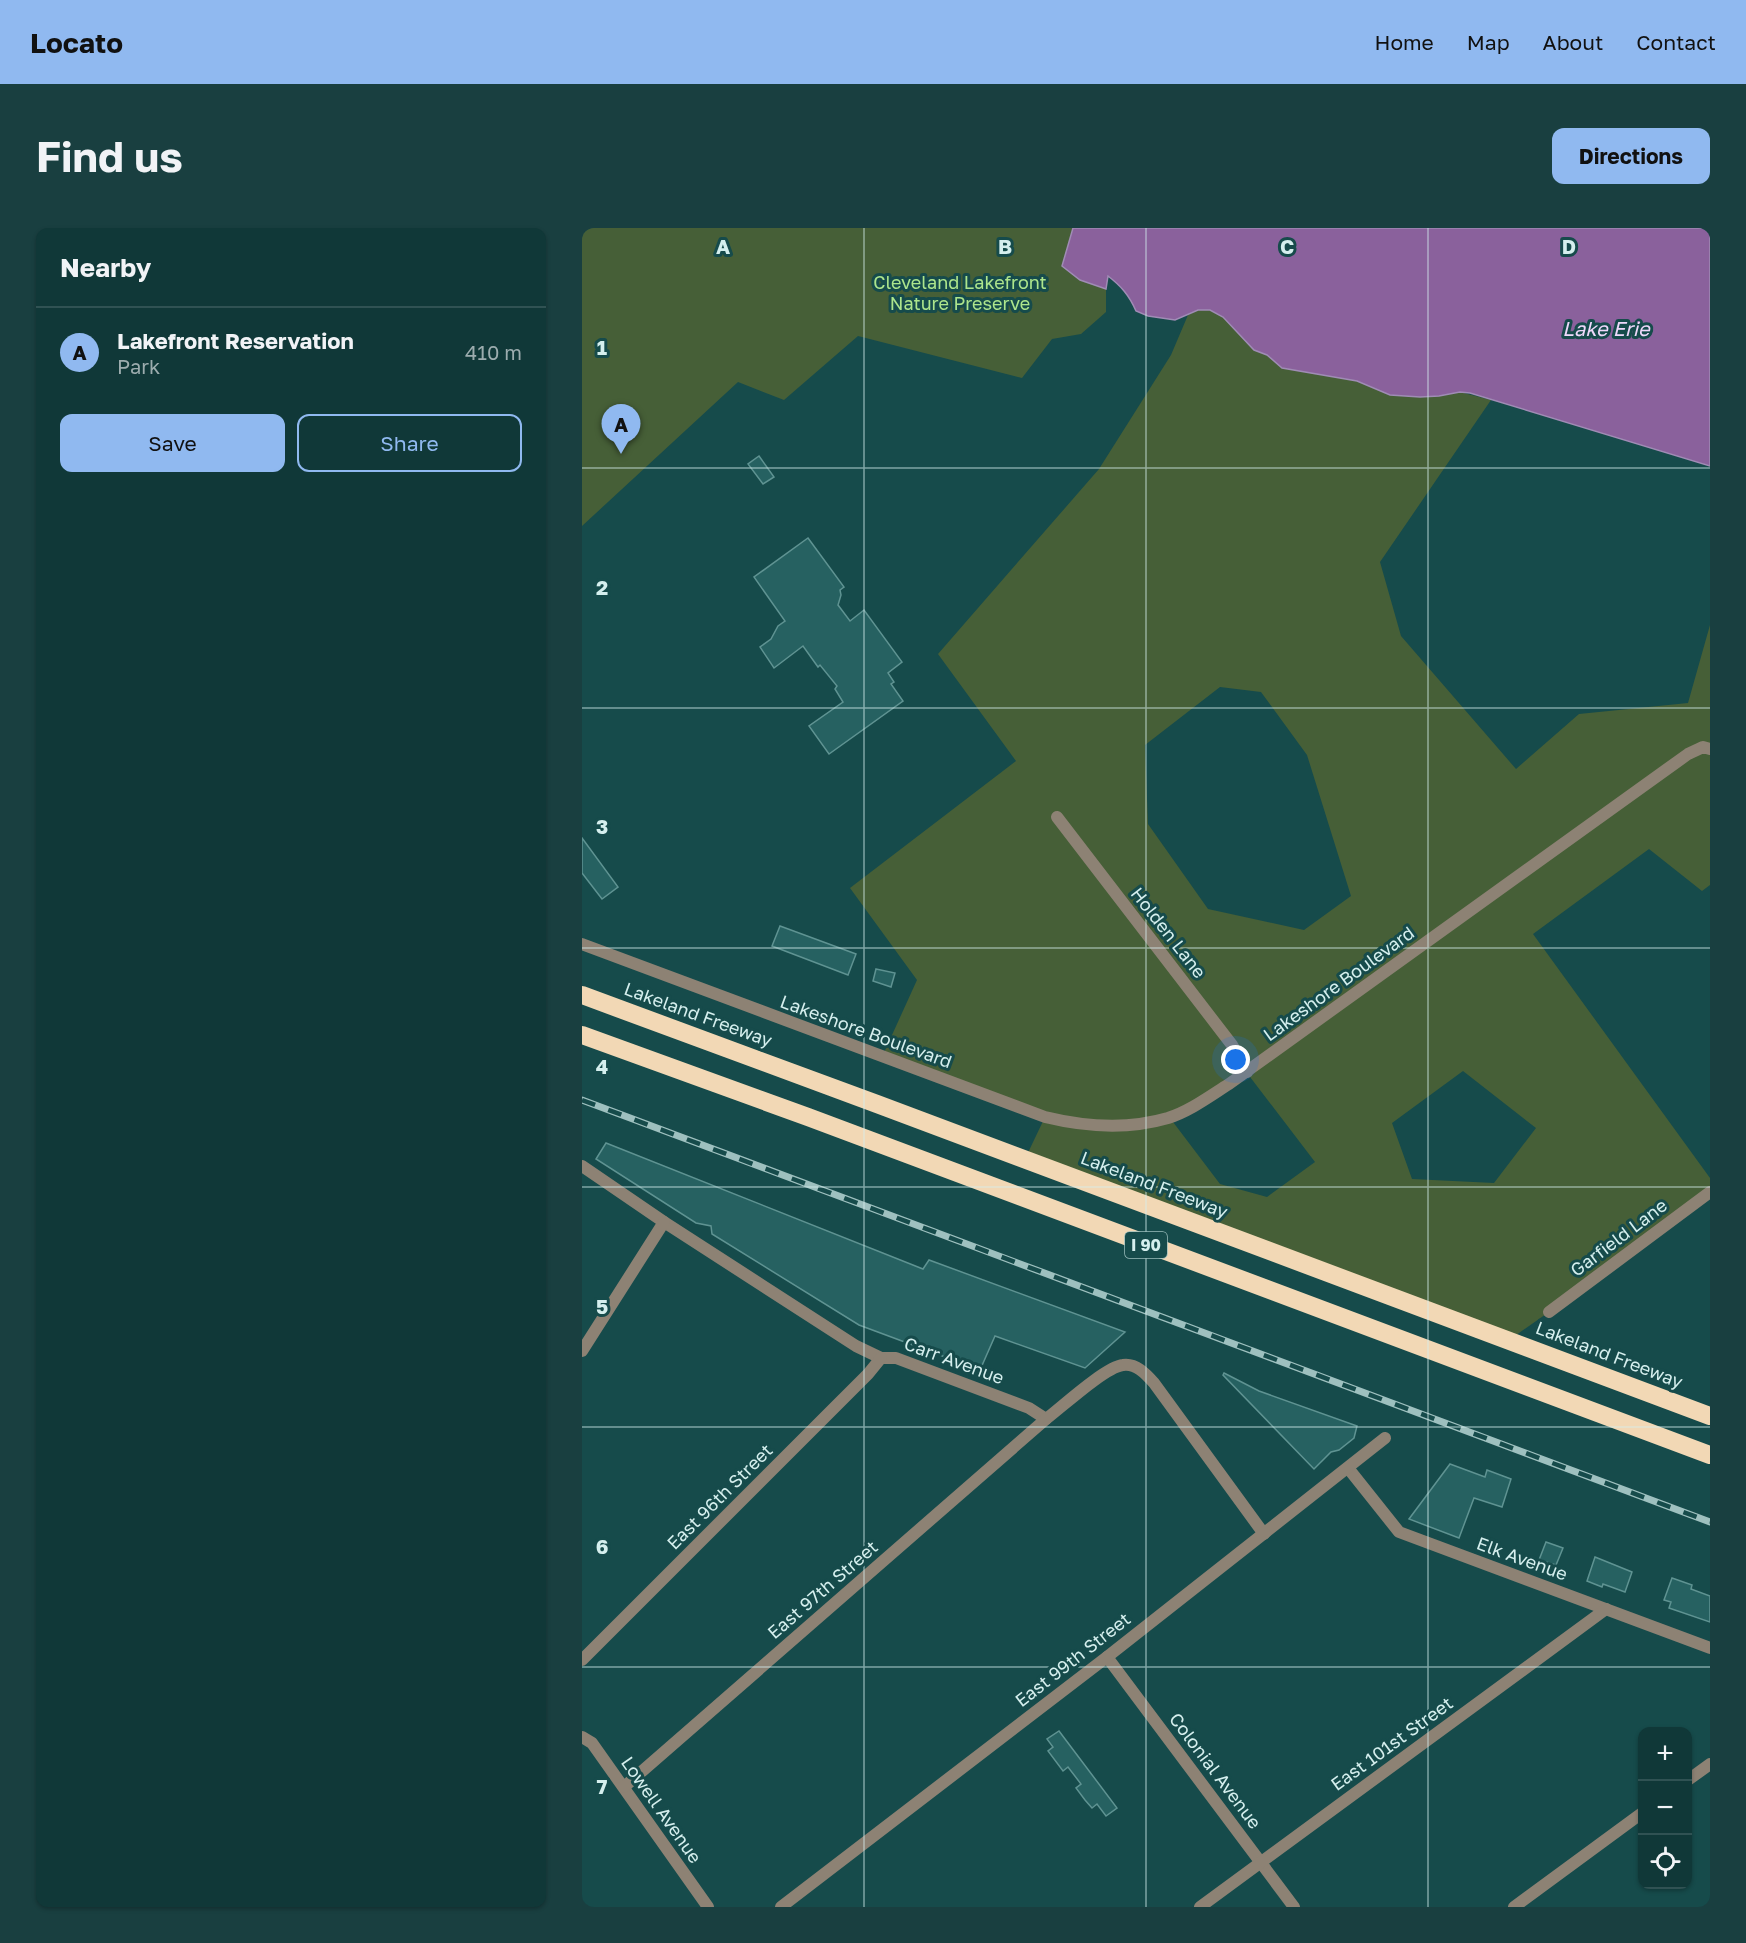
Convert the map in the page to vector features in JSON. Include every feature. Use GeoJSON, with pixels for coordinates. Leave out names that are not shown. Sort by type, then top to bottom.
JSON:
{"type":"FeatureCollection","features":[{"type":"Feature","properties":{"kind":"highway","name":"Lakeland Freeway"},"geometry":{"type":"LineString","coordinates":[[585,996],[1710,1416]]}},
{"type":"Feature","properties":{"kind":"highway","name":"I 90"},"geometry":{"type":"LineString","coordinates":[[582,1035],[808,1117],[1710,1455]]}},
{"type":"Feature","properties":{"kind":"street","name":"Lakeshore Boulevard"},"geometry":{"type":"LineString","coordinates":[[582,944],[1045,1117],[1074,1124],[1102,1126],[1137,1124],[1170,1117],[1200,1103],[1247,1072],[1688,754],[1703,747],[1710,749]]}},
{"type":"Feature","properties":{"kind":"street","name":"Holden Lane"},"geometry":{"type":"LineString","coordinates":[[1057,817],[1232,1045],[1247,1072]]}},
{"type":"Feature","properties":{"kind":"street","name":"Carr Avenue"},"geometry":{"type":"LineString","coordinates":[[582,1166],[856,1346],[881,1358],[896,1358],[1018,1403],[1046,1419]]}},
{"type":"Feature","properties":{"kind":"street","name":"Garfield Lane"},"geometry":{"type":"LineString","coordinates":[[1549,1312],[1710,1192]]}},
{"type":"Feature","properties":{"kind":"street"},"geometry":{"type":"LineString","coordinates":[[582,1351],[664,1222]]}},
{"type":"Feature","properties":{"kind":"street","name":"East 96th Street"},"geometry":{"type":"LineString","coordinates":[[582,1660],[868,1374],[881,1358]]}},
{"type":"Feature","properties":{"kind":"street"},"geometry":{"type":"LineString","coordinates":[[1046,1419],[1106,1372],[1123,1364],[1142,1370],[1154,1383],[1264,1534]]}},
{"type":"Feature","properties":{"kind":"street","name":"East 97th Street"},"geometry":{"type":"LineString","coordinates":[[624,1787],[1046,1419]]}},
{"type":"Feature","properties":{"kind":"street","name":"East 99th Street"},"geometry":{"type":"LineString","coordinates":[[781,1907],[1107,1657],[1385,1438]]}},
{"type":"Feature","properties":{"kind":"street","name":"Elk Avenue"},"geometry":{"type":"LineString","coordinates":[[1348,1468],[1399,1533],[1710,1648]]}},
{"type":"Feature","properties":{"kind":"street","name":"East 101st Street"},"geometry":{"type":"LineString","coordinates":[[1200,1907],[1606,1609]]}},
{"type":"Feature","properties":{"kind":"street","name":"Colonial Avenue"},"geometry":{"type":"LineString","coordinates":[[1107,1657],[1294,1907]]}},
{"type":"Feature","properties":{"kind":"street","name":"Lowell Avenue"},"geometry":{"type":"LineString","coordinates":[[582,1737],[592,1743],[708,1907]]}},
{"type":"Feature","properties":{"kind":"street"},"geometry":{"type":"LineString","coordinates":[[1692,1777],[1710,1764]]}},
{"type":"Feature","properties":{"kind":"street"},"geometry":{"type":"LineString","coordinates":[[1514,1907],[1638,1816]]}},
{"type":"Feature","properties":{"kind":"green space","name":"Cleveland Lakefront Nature Preserve"},"geometry":{"type":"Polygon","coordinates":[[[582,228],[1073,228],[1062,266],[1080,280],[1106,289],[1106,312],[1081,334],[1052,339],[1022,378],[858,336],[784,400],[738,382],[582,526],[582,228]]]}},
{"type":"Feature","properties":{"kind":"green space"},"geometry":{"type":"Polygon","coordinates":[[[1198,310],[1210,310],[1223,317],[1254,350],[1267,355],[1282,368],[1357,381],[1390,395],[1439,396],[1460,392],[1491,400],[1380,562],[1401,636],[1516,769],[1579,714],[1688,703],[1710,625],[1710,885],[1702,891],[1649,849],[1533,934],[1710,1178],[1710,1192],[1509,1340],[1025,1159],[1045,1117],[882,1057],[917,980],[850,888],[1016,761],[938,654],[1099,469],[1171,355],[1188,315],[1198,310]],[[1220,687],[1145,745],[1148,824],[1208,909],[1304,930],[1351,896],[1307,755],[1261,692],[1220,687]],[[1463,1071],[1392,1123],[1412,1179],[1494,1183],[1536,1128],[1463,1071]],[[1247,1073],[1170,1118],[1220,1184],[1267,1197],[1315,1162],[1247,1073]]]}},
{"type":"Feature","properties":{"kind":"water","name":"Lake Erie"},"geometry":{"type":"Polygon","coordinates":[[[1073,228],[1710,228],[1710,466],[1470,393],[1420,397],[1390,395],[1357,381],[1282,368],[1267,355],[1254,350],[1223,317],[1210,310],[1198,310],[1175,320],[1148,316],[1136,311],[1124,291],[1108,276],[1106,289],[1080,280],[1062,266],[1073,228]]]}},
{"type":"Feature","properties":{"kind":"building"},"geometry":{"type":"Polygon","coordinates":[[[759,456],[774,477],[763,484],[748,464],[759,456]]]}},
{"type":"Feature","properties":{"kind":"building"},"geometry":{"type":"Polygon","coordinates":[[[808,538],[844,587],[840,590],[838,605],[850,621],[864,610],[902,662],[888,673],[894,682],[891,684],[903,701],[829,754],[809,726],[843,702],[835,689],[837,686],[820,665],[818,667],[803,646],[774,668],[760,647],[771,639],[778,626],[785,621],[754,577],[808,538]]]}},
{"type":"Feature","properties":{"kind":"building"},"geometry":{"type":"Polygon","coordinates":[[[582,838],[618,887],[602,899],[582,873],[582,838]]]}},
{"type":"Feature","properties":{"kind":"building"},"geometry":{"type":"Polygon","coordinates":[[[780,926],[856,954],[848,975],[772,946],[780,926]]]}},
{"type":"Feature","properties":{"kind":"building"},"geometry":{"type":"Polygon","coordinates":[[[876,969],[895,973],[891,987],[873,981],[876,969]]]}},
{"type":"Feature","properties":{"kind":"building"},"geometry":{"type":"Polygon","coordinates":[[[606,1143],[923,1269],[929,1260],[1125,1332],[1085,1368],[995,1336],[980,1370],[859,1325],[712,1234],[711,1226],[696,1223],[596,1159],[606,1143]]]}},
{"type":"Feature","properties":{"kind":"building"},"geometry":{"type":"Polygon","coordinates":[[[1224,1373],[1259,1391],[1357,1426],[1354,1438],[1339,1450],[1331,1452],[1314,1469],[1223,1375],[1224,1373]]]}},
{"type":"Feature","properties":{"kind":"building"},"geometry":{"type":"Polygon","coordinates":[[[1450,1464],[1485,1477],[1487,1470],[1511,1479],[1502,1507],[1474,1498],[1459,1538],[1409,1519],[1450,1464]]]}},
{"type":"Feature","properties":{"kind":"building"},"geometry":{"type":"Polygon","coordinates":[[[1546,1542],[1563,1548],[1556,1565],[1539,1560],[1546,1542]]]}},
{"type":"Feature","properties":{"kind":"building"},"geometry":{"type":"Polygon","coordinates":[[[1595,1557],[1632,1572],[1625,1592],[1587,1581],[1595,1557]]]}},
{"type":"Feature","properties":{"kind":"building"},"geometry":{"type":"Polygon","coordinates":[[[1672,1578],[1692,1585],[1691,1589],[1710,1596],[1710,1622],[1669,1608],[1671,1602],[1664,1600],[1672,1578]]]}},
{"type":"Feature","properties":{"kind":"building"},"geometry":{"type":"Polygon","coordinates":[[[1059,1731],[1117,1808],[1106,1816],[1097,1804],[1092,1808],[1076,1788],[1081,1784],[1068,1767],[1063,1771],[1048,1751],[1053,1747],[1047,1739],[1059,1731]]]}},
{"type":"Feature","properties":{"kind":"railway"},"geometry":{"type":"LineString","coordinates":[[582,1100],[1710,1522]]}},
{"type":"Feature","properties":{"kind":"place","name":"Lakefront Reservation"},"geometry":{"type":"Point","coordinates":[621,454]}}]}
